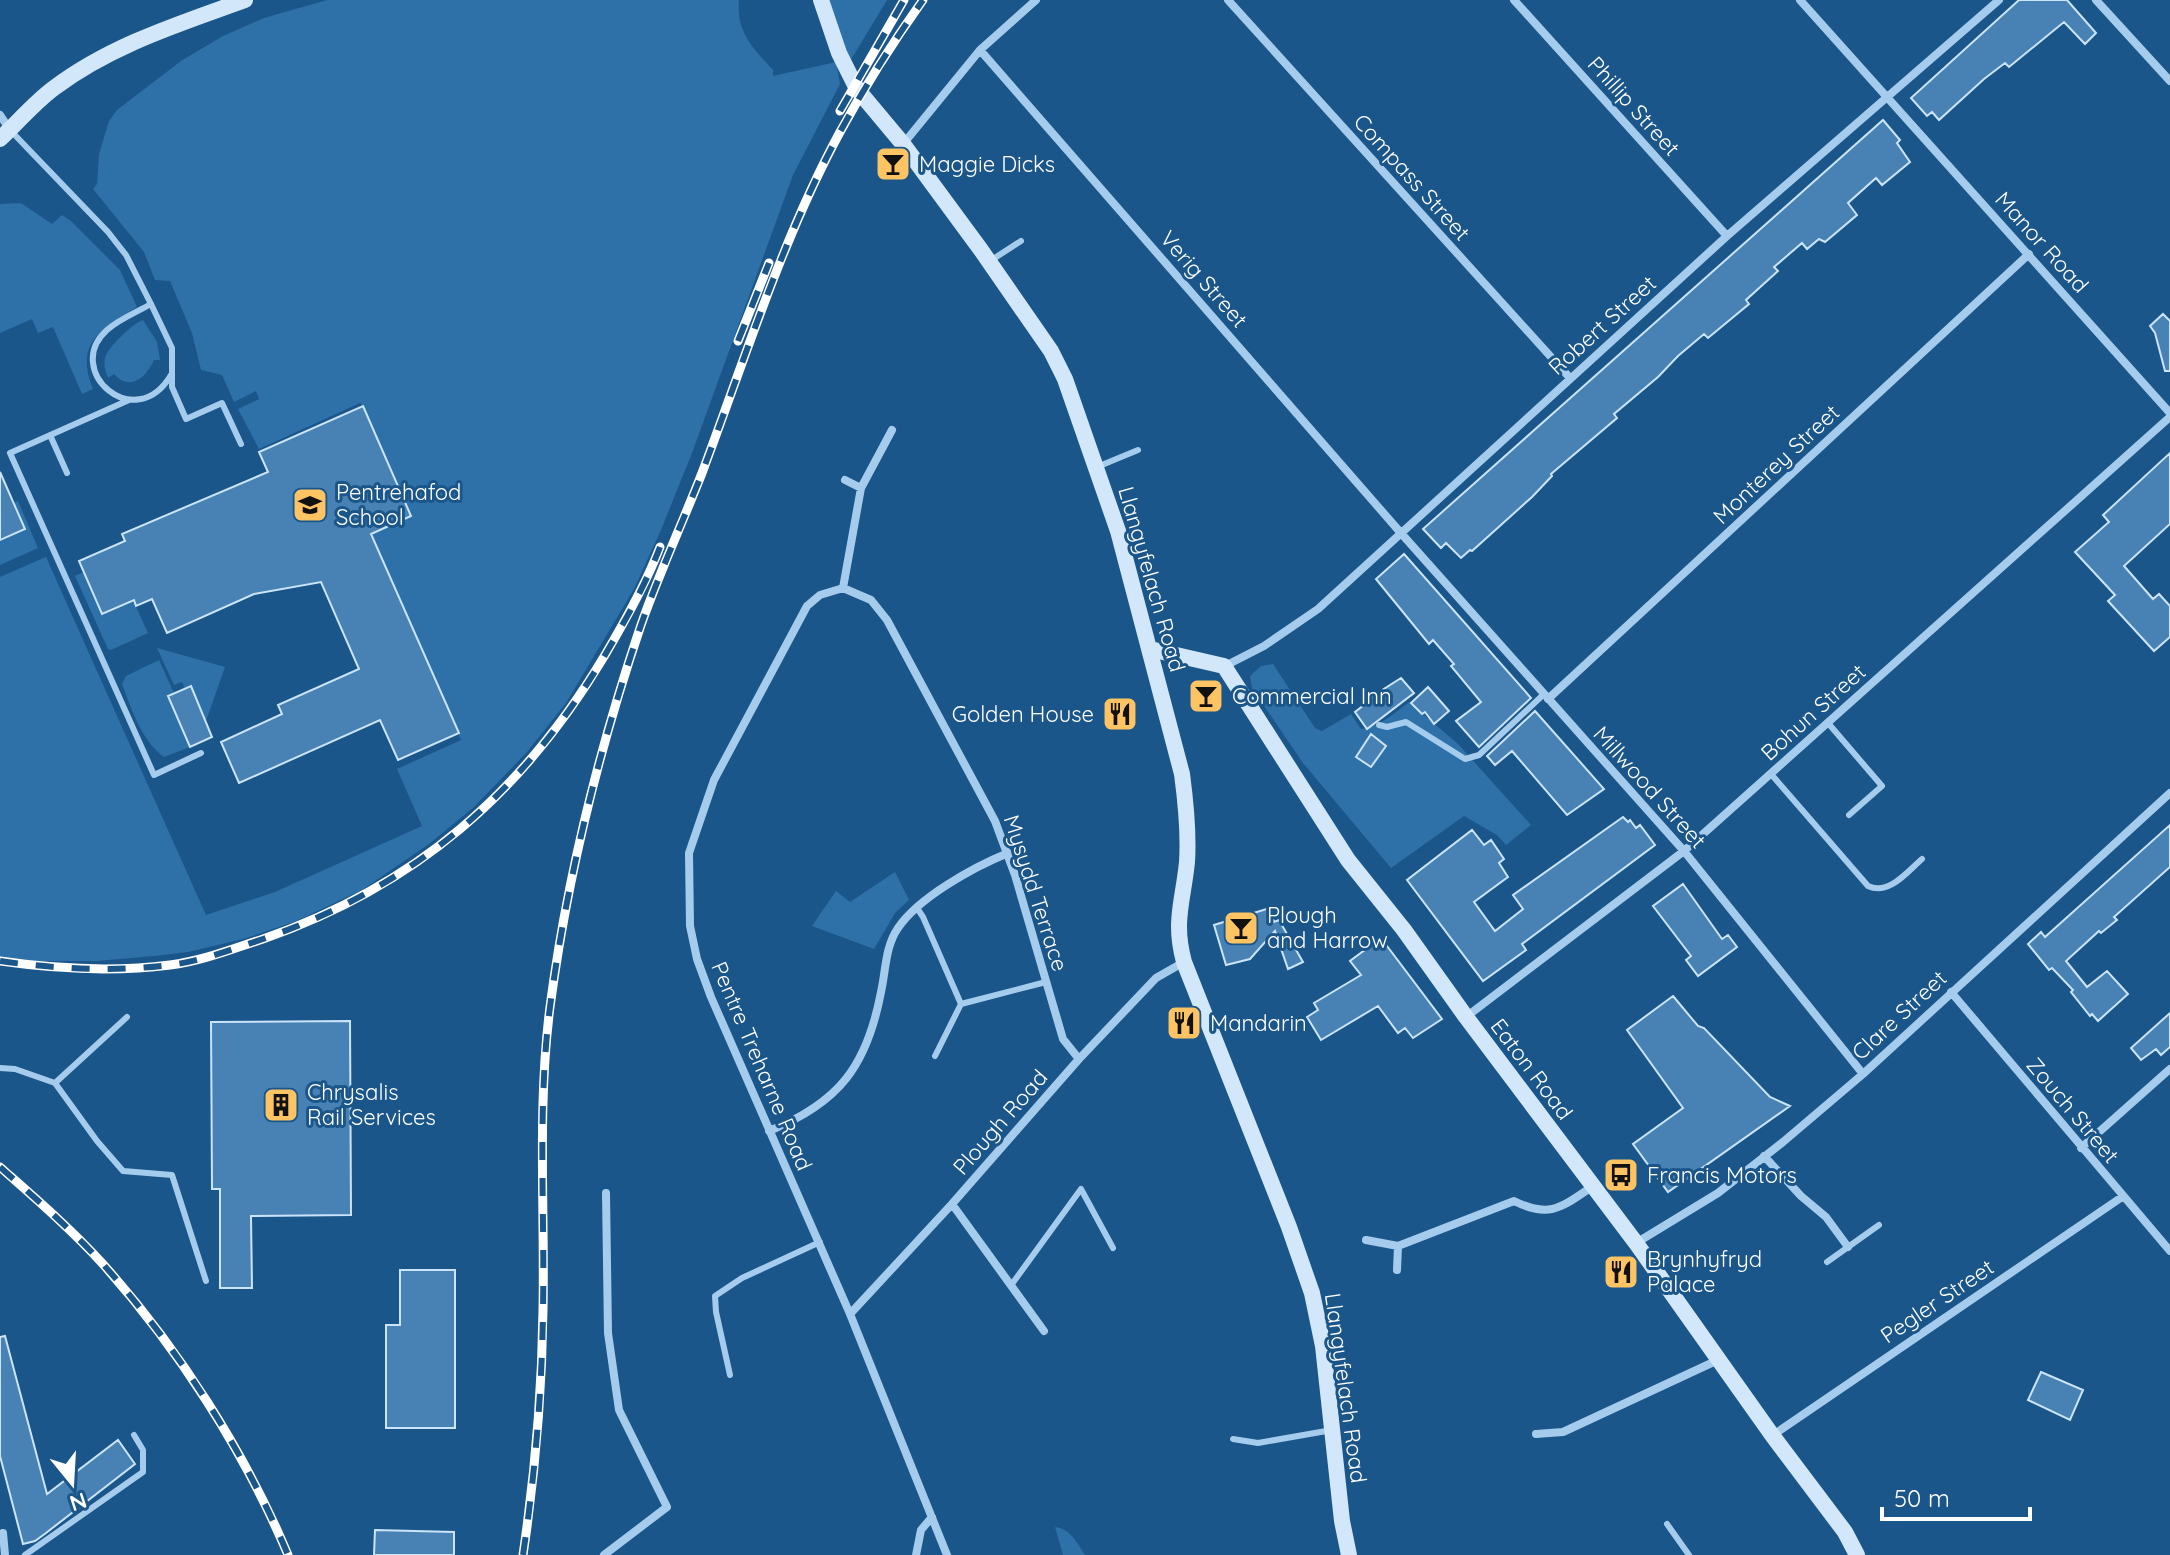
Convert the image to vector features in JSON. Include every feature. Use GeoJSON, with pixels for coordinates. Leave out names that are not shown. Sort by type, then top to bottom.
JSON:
{"type":"FeatureCollection","features":[{"type":"Feature","properties":{"kind":"main road"},"geometry":{"type":"LineString","coordinates":[[5,135],[52,89],[98,59],[153,33],[245,0]]}},
{"type":"Feature","properties":{"kind":"main road","name":"Llangyfelach Road"},"geometry":{"type":"LineString","coordinates":[[821,0],[839,53],[857,89],[903,144],[1051,351],[1078,412],[1097,467],[1118,531],[1182,774],[1187,809],[1187,866],[1177,922],[1184,962],[1312,1293],[1323,1346],[1342,1521],[1349,1555]]}},
{"type":"Feature","properties":{"kind":"main road"},"geometry":{"type":"LineString","coordinates":[[1150,649],[1224,666]]}},
{"type":"Feature","properties":{"kind":"main road","name":"Eaton Road"},"geometry":{"type":"LineString","coordinates":[[1224,666],[1348,860],[1404,930],[1636,1243],[1845,1532],[1857,1555]]}},
{"type":"Feature","properties":{"kind":"street"},"geometry":{"type":"LineString","coordinates":[[903,144],[980,50],[1036,0]]}},
{"type":"Feature","properties":{"kind":"street","name":"Compass Street"},"geometry":{"type":"LineString","coordinates":[[1228,0],[1570,378]]}},
{"type":"Feature","properties":{"kind":"street","name":"Phillip Street"},"geometry":{"type":"LineString","coordinates":[[1514,0],[1727,236]]}},
{"type":"Feature","properties":{"kind":"street","name":"Manor Road"},"geometry":{"type":"LineString","coordinates":[[1800,0],[2170,415]]}},
{"type":"Feature","properties":{"kind":"street","name":"Robert Street"},"geometry":{"type":"LineString","coordinates":[[1224,666],[1264,646],[1318,609],[1727,236],[1999,0]]}},
{"type":"Feature","properties":{"kind":"street"},"geometry":{"type":"LineString","coordinates":[[2096,0],[2170,81]]}},
{"type":"Feature","properties":{"kind":"street","name":"Verig Street"},"geometry":{"type":"LineString","coordinates":[[980,50],[1400,532]]}},
{"type":"Feature","properties":{"kind":"street"},"geometry":{"type":"LineString","coordinates":[[0,115],[5,135]]}},
{"type":"Feature","properties":{"kind":"street","name":"Monterey Street"},"geometry":{"type":"LineString","coordinates":[[1546,696],[2029,254]]}},
{"type":"Feature","properties":{"kind":"street","name":"Bohun Street"},"geometry":{"type":"LineString","coordinates":[[1466,1017],[1684,851],[2170,415]]}},
{"type":"Feature","properties":{"kind":"street"},"geometry":{"type":"LineString","coordinates":[[843,588],[861,488],[892,430]]}},
{"type":"Feature","properties":{"kind":"street"},"geometry":{"type":"LineString","coordinates":[[845,480],[861,488]]}},
{"type":"Feature","properties":{"kind":"street","name":"Millwood Street"},"geometry":{"type":"LineString","coordinates":[[1400,532],[1684,851],[1863,1074]]}},
{"type":"Feature","properties":{"kind":"street","name":"Mysydd Terrace"},"geometry":{"type":"LineString","coordinates":[[843,588],[871,600],[887,620],[995,821],[1008,853],[1063,1039],[1079,1059]]}},
{"type":"Feature","properties":{"kind":"street","name":"Pentre Treharne Road"},"geometry":{"type":"LineString","coordinates":[[843,588],[820,595],[807,606],[714,780],[689,853],[690,926],[697,959],[769,1131],[820,1242],[947,1555]]}},
{"type":"Feature","properties":{"kind":"street","name":"Clare Street"},"geometry":{"type":"LineString","coordinates":[[1636,1243],[1718,1193],[1863,1074],[2170,793]]}},
{"type":"Feature","properties":{"kind":"street"},"geometry":{"type":"LineString","coordinates":[[769,1131],[802,1118],[836,1090],[852,1072],[874,1025],[891,940],[900,925],[917,908],[955,881],[1008,853]]}},
{"type":"Feature","properties":{"kind":"street","name":"Plough Road"},"geometry":{"type":"LineString","coordinates":[[850,1314],[1079,1059],[1156,978],[1184,962]]}},
{"type":"Feature","properties":{"kind":"street","name":"Zouch Street"},"geometry":{"type":"LineString","coordinates":[[1951,992],[2170,1251]]}},
{"type":"Feature","properties":{"kind":"street"},"geometry":{"type":"LineString","coordinates":[[2081,1148],[2170,1069]]}},
{"type":"Feature","properties":{"kind":"street"},"geometry":{"type":"LineString","coordinates":[[1764,1156],[1801,1196],[1826,1217],[1848,1247]]}},
{"type":"Feature","properties":{"kind":"street"},"geometry":{"type":"LineString","coordinates":[[1366,1240],[1398,1246],[1514,1201],[1531,1209],[1547,1211],[1561,1208],[1593,1186]]}},
{"type":"Feature","properties":{"kind":"street"},"geometry":{"type":"LineString","coordinates":[[604,1555],[667,1507],[619,1410],[608,1333],[606,1193]]}},
{"type":"Feature","properties":{"kind":"street","name":"Pegler Street"},"geometry":{"type":"LineString","coordinates":[[1772,1435],[2122,1197]]}},
{"type":"Feature","properties":{"kind":"street"},"geometry":{"type":"LineString","coordinates":[[952,1204],[1044,1331]]}},
{"type":"Feature","properties":{"kind":"street"},"geometry":{"type":"LineString","coordinates":[[1397,1270],[1398,1246]]}},
{"type":"Feature","properties":{"kind":"street"},"geometry":{"type":"LineString","coordinates":[[1536,1434],[1563,1432],[1718,1360]]}},
{"type":"Feature","properties":{"kind":"street"},"geometry":{"type":"LineString","coordinates":[[916,1555],[921,1530],[932,1517]]}},
{"type":"Feature","properties":{"kind":"street"},"geometry":{"type":"LineString","coordinates":[[3,1533],[5,1555]]}},
{"type":"Feature","properties":{"kind":"lane"},"geometry":{"type":"LineString","coordinates":[[5,135],[108,232],[126,255],[172,348],[172,387],[186,419],[222,403],[241,444]]}},
{"type":"Feature","properties":{"kind":"lane"},"geometry":{"type":"LineString","coordinates":[[989,261],[1021,241]]}},
{"type":"Feature","properties":{"kind":"lane"},"geometry":{"type":"LineString","coordinates":[[129,400],[106,389],[94,366],[94,353],[106,330],[151,304]]}},
{"type":"Feature","properties":{"kind":"lane"},"geometry":{"type":"LineString","coordinates":[[0,458],[129,400],[154,395],[171,375]]}},
{"type":"Feature","properties":{"kind":"lane"},"geometry":{"type":"LineString","coordinates":[[50,435],[67,473]]}},
{"type":"Feature","properties":{"kind":"lane"},"geometry":{"type":"LineString","coordinates":[[1097,467],[1138,450]]}},
{"type":"Feature","properties":{"kind":"lane"},"geometry":{"type":"LineString","coordinates":[[10,453],[154,775],[201,753]]}},
{"type":"Feature","properties":{"kind":"lane"},"geometry":{"type":"LineString","coordinates":[[1379,725],[1387,727],[1406,722],[1465,759],[1479,755],[1546,696]]}},
{"type":"Feature","properties":{"kind":"lane"},"geometry":{"type":"LineString","coordinates":[[1828,723],[1882,786],[1849,815]]}},
{"type":"Feature","properties":{"kind":"lane"},"geometry":{"type":"LineString","coordinates":[[1771,774],[1868,886],[1884,888],[1922,859]]}},
{"type":"Feature","properties":{"kind":"lane"},"geometry":{"type":"LineString","coordinates":[[917,908],[961,1004]]}},
{"type":"Feature","properties":{"kind":"lane"},"geometry":{"type":"LineString","coordinates":[[935,1056],[961,1004],[1046,982]]}},
{"type":"Feature","properties":{"kind":"lane"},"geometry":{"type":"LineString","coordinates":[[55,1083],[127,1017]]}},
{"type":"Feature","properties":{"kind":"lane"},"geometry":{"type":"LineString","coordinates":[[0,1068],[15,1069],[55,1083],[123,1171],[172,1175],[206,1281]]}},
{"type":"Feature","properties":{"kind":"lane"},"geometry":{"type":"LineString","coordinates":[[1012,1284],[1081,1189],[1113,1248]]}},
{"type":"Feature","properties":{"kind":"lane"},"geometry":{"type":"LineString","coordinates":[[1827,1262],[1879,1225]]}},
{"type":"Feature","properties":{"kind":"lane"},"geometry":{"type":"LineString","coordinates":[[730,1375],[715,1296],[742,1278],[820,1242]]}},
{"type":"Feature","properties":{"kind":"lane"},"geometry":{"type":"LineString","coordinates":[[1233,1439],[1258,1443],[1332,1430]]}},
{"type":"Feature","properties":{"kind":"lane"},"geometry":{"type":"LineString","coordinates":[[25,1555],[143,1472],[143,1450],[134,1435]]}},
{"type":"Feature","properties":{"kind":"lane"},"geometry":{"type":"LineString","coordinates":[[1667,1524],[1689,1555]]}},
{"type":"Feature","properties":{"kind":"shaded area","name":"Pentrehafod School"},"geometry":{"type":"Polygon","coordinates":[[[327,0],[739,0],[743,30],[773,70],[773,76],[836,62],[840,84],[793,175],[692,453],[634,589],[566,703],[527,752],[474,807],[429,844],[362,890],[294,922],[243,939],[188,952],[97,961],[38,961],[0,957],[0,577],[46,557],[206,915],[275,892],[422,826],[397,769],[461,740],[375,544],[346,545],[411,515],[363,406],[360,403],[259,449],[238,409],[259,399],[256,391],[234,402],[222,375],[201,370],[192,333],[170,281],[155,280],[144,252],[93,189],[97,184],[99,154],[109,121],[117,110],[181,61],[223,36],[264,18],[327,0]]]}},
{"type":"Feature","properties":{"kind":"shaded area"},"geometry":{"type":"Polygon","coordinates":[[[821,0],[887,0],[846,68],[821,0]]]}},
{"type":"Feature","properties":{"kind":"shaded area"},"geometry":{"type":"Polygon","coordinates":[[[21,203],[52,224],[62,215],[71,221],[120,270],[137,307],[102,330],[94,339],[87,360],[93,389],[82,394],[53,327],[38,333],[32,319],[0,333],[0,204],[21,203]]]}},
{"type":"Feature","properties":{"kind":"shaded area"},"geometry":{"type":"Polygon","coordinates":[[[143,320],[157,342],[160,360],[154,360],[142,377],[132,382],[126,382],[114,374],[108,378],[104,364],[110,348],[143,320]]]}},
{"type":"Feature","properties":{"kind":"shaded area"},"geometry":{"type":"Polygon","coordinates":[[[18,501],[38,548],[0,565],[0,540],[25,529],[14,503],[18,501]]]}},
{"type":"Feature","properties":{"kind":"shaded area"},"geometry":{"type":"Polygon","coordinates":[[[84,572],[102,613],[133,600],[148,633],[108,649],[75,576],[84,572]]]}},
{"type":"Feature","properties":{"kind":"shaded area"},"geometry":{"type":"Polygon","coordinates":[[[157,648],[225,667],[206,721],[191,687],[185,689],[182,682],[174,685],[157,648]]]}},
{"type":"Feature","properties":{"kind":"shaded area"},"geometry":{"type":"Polygon","coordinates":[[[159,660],[174,693],[169,696],[190,747],[164,757],[143,733],[122,684],[126,676],[159,660]]]}},
{"type":"Feature","properties":{"kind":"shaded area"},"geometry":{"type":"Polygon","coordinates":[[[1273,664],[1315,728],[1322,731],[1351,714],[1361,729],[1368,728],[1409,702],[1458,744],[1531,825],[1506,845],[1497,835],[1464,816],[1391,868],[1303,763],[1252,688],[1250,676],[1261,666],[1273,664]]]}},
{"type":"Feature","properties":{"kind":"shaded area"},"geometry":{"type":"Polygon","coordinates":[[[895,872],[909,900],[895,913],[874,949],[812,926],[836,891],[850,902],[895,872]]]}},
{"type":"Feature","properties":{"kind":"shaded area"},"geometry":{"type":"Polygon","coordinates":[[[1055,1527],[1069,1534],[1085,1555],[1063,1555],[1055,1527]]]}},
{"type":"Feature","properties":{"kind":"building"},"geometry":{"type":"Polygon","coordinates":[[[2019,0],[2067,0],[2096,33],[2085,44],[2064,22],[2009,67],[2005,63],[1984,79],[1939,120],[1932,112],[1927,116],[1911,98],[2019,0]]]}},
{"type":"Feature","properties":{"kind":"building"},"geometry":{"type":"Polygon","coordinates":[[[1883,120],[1900,140],[1897,143],[1910,162],[1882,185],[1876,178],[1848,203],[1857,215],[1825,242],[1819,239],[1807,249],[1802,243],[1774,267],[1778,271],[1746,300],[1749,304],[1708,338],[1704,334],[1678,356],[1614,414],[1617,418],[1551,474],[1532,497],[1472,551],[1461,558],[1446,543],[1441,548],[1423,529],[1883,120]]]}},
{"type":"Feature","properties":{"kind":"building"},"geometry":{"type":"Polygon","coordinates":[[[2163,314],[2170,321],[2170,371],[2165,371],[2155,333],[2150,326],[2163,314]]]}},
{"type":"Feature","properties":{"kind":"building"},"geometry":{"type":"Polygon","coordinates":[[[363,406],[411,516],[371,534],[459,733],[398,760],[380,720],[239,783],[221,742],[282,714],[278,705],[359,669],[321,582],[254,594],[167,633],[152,599],[136,606],[134,600],[102,614],[79,561],[125,541],[122,534],[268,472],[259,452],[363,406]]]}},
{"type":"Feature","properties":{"kind":"building"},"geometry":{"type":"Polygon","coordinates":[[[2170,453],[2170,524],[2124,566],[2153,599],[2159,594],[2170,606],[2170,637],[2154,651],[2108,601],[2115,595],[2075,552],[2109,522],[2103,515],[2170,453]]]}},
{"type":"Feature","properties":{"kind":"building"},"geometry":{"type":"Polygon","coordinates":[[[0,472],[25,529],[0,540],[0,472]]]}},
{"type":"Feature","properties":{"kind":"building"},"geometry":{"type":"Polygon","coordinates":[[[1404,554],[1531,698],[1479,747],[1456,721],[1481,702],[1451,666],[1454,664],[1433,640],[1429,644],[1376,579],[1404,554]]]}},
{"type":"Feature","properties":{"kind":"building"},"geometry":{"type":"Polygon","coordinates":[[[1401,678],[1414,693],[1367,729],[1355,712],[1364,705],[1362,703],[1401,678]]]}},
{"type":"Feature","properties":{"kind":"building"},"geometry":{"type":"Polygon","coordinates":[[[191,686],[212,737],[190,747],[168,696],[191,686]]]}},
{"type":"Feature","properties":{"kind":"building"},"geometry":{"type":"Polygon","coordinates":[[[1428,687],[1449,711],[1434,724],[1425,712],[1422,714],[1411,703],[1428,687]]]}},
{"type":"Feature","properties":{"kind":"building"},"geometry":{"type":"Polygon","coordinates":[[[1535,711],[1604,789],[1567,815],[1512,751],[1495,765],[1487,756],[1535,711]]]}},
{"type":"Feature","properties":{"kind":"building"},"geometry":{"type":"Polygon","coordinates":[[[1371,734],[1386,746],[1371,767],[1356,757],[1371,734]]]}},
{"type":"Feature","properties":{"kind":"building"},"geometry":{"type":"Polygon","coordinates":[[[1623,817],[1636,828],[1640,825],[1655,845],[1522,944],[1526,950],[1483,981],[1407,880],[1472,830],[1484,845],[1491,840],[1504,859],[1499,863],[1508,877],[1474,902],[1495,931],[1523,909],[1513,895],[1623,817]]]}},
{"type":"Feature","properties":{"kind":"building"},"geometry":{"type":"Polygon","coordinates":[[[2170,825],[2170,867],[2114,917],[2117,920],[2101,933],[2099,931],[2066,961],[2087,987],[2107,971],[2128,994],[2098,1021],[2092,1014],[2090,1016],[2071,992],[2073,990],[2052,968],[2049,970],[2028,944],[2041,932],[2045,937],[2170,825]]]}},
{"type":"Feature","properties":{"kind":"building"},"geometry":{"type":"Polygon","coordinates":[[[1683,884],[1722,939],[1728,935],[1737,947],[1698,976],[1686,960],[1691,956],[1653,906],[1683,884]]]}},
{"type":"Feature","properties":{"kind":"building"},"geometry":{"type":"Polygon","coordinates":[[[1270,908],[1274,922],[1279,920],[1303,962],[1288,969],[1275,931],[1250,959],[1226,965],[1214,925],[1270,908]]]}},
{"type":"Feature","properties":{"kind":"building"},"geometry":{"type":"Polygon","coordinates":[[[1381,938],[1442,1019],[1413,1038],[1405,1028],[1398,1033],[1378,1006],[1321,1040],[1307,1017],[1318,1010],[1314,1003],[1361,975],[1350,961],[1381,938]]]}},
{"type":"Feature","properties":{"kind":"building"},"geometry":{"type":"Polygon","coordinates":[[[1673,996],[1698,1026],[1704,1028],[1770,1097],[1790,1106],[1668,1192],[1633,1144],[1683,1108],[1627,1030],[1673,996]]]}},
{"type":"Feature","properties":{"kind":"building"},"geometry":{"type":"Polygon","coordinates":[[[2170,1013],[2170,1047],[2161,1055],[2156,1049],[2141,1060],[2131,1048],[2170,1013]]]}},
{"type":"Feature","properties":{"kind":"building","name":"Chrysalis Rail Services"},"geometry":{"type":"Polygon","coordinates":[[[350,1021],[351,1215],[251,1216],[252,1288],[220,1288],[220,1189],[212,1189],[211,1022],[350,1021]]]}},
{"type":"Feature","properties":{"kind":"building"},"geometry":{"type":"Polygon","coordinates":[[[400,1270],[455,1270],[455,1428],[386,1428],[386,1325],[400,1325],[400,1270]]]}},
{"type":"Feature","properties":{"kind":"building"},"geometry":{"type":"Polygon","coordinates":[[[5,1336],[47,1494],[118,1440],[135,1464],[35,1541],[23,1544],[0,1456],[0,1337],[5,1336]]]}},
{"type":"Feature","properties":{"kind":"building"},"geometry":{"type":"Polygon","coordinates":[[[2041,1372],[2083,1390],[2070,1420],[2028,1400],[2041,1372]]]}},
{"type":"Feature","properties":{"kind":"building"},"geometry":{"type":"Polygon","coordinates":[[[375,1530],[454,1532],[454,1555],[374,1555],[375,1530]]]}},
{"type":"Feature","properties":{"kind":"railway"},"geometry":{"type":"LineString","coordinates":[[840,111],[904,0]]}},
{"type":"Feature","properties":{"kind":"railway"},"geometry":{"type":"LineString","coordinates":[[523,1555],[541,1371],[546,1045],[565,910],[598,766],[648,606],[800,214],[850,115],[923,0]]}},
{"type":"Feature","properties":{"kind":"railway"},"geometry":{"type":"LineString","coordinates":[[738,341],[769,263]]}},
{"type":"Feature","properties":{"kind":"railway"},"geometry":{"type":"LineString","coordinates":[[0,961],[106,969],[194,961],[263,939],[369,892],[460,829],[501,792],[538,750],[573,705],[605,655],[628,616],[660,547]]}},
{"type":"Feature","properties":{"kind":"railway"},"geometry":{"type":"LineString","coordinates":[[0,1167],[90,1250],[183,1365],[230,1439],[288,1555]]}},
{"type":"Feature","properties":{"kind":"place","name":"Maggie Dicks"},"geometry":{"type":"Point","coordinates":[893,164]}},
{"type":"Feature","properties":{"kind":"place","name":"Pentrehafod School"},"geometry":{"type":"Point","coordinates":[310,505]}},
{"type":"Feature","properties":{"kind":"place","name":"Commercial Inn"},"geometry":{"type":"Point","coordinates":[1206,696]}},
{"type":"Feature","properties":{"kind":"place","name":"Golden House"},"geometry":{"type":"Point","coordinates":[1120,714]}},
{"type":"Feature","properties":{"kind":"place","name":"Plough and Harrow"},"geometry":{"type":"Point","coordinates":[1241,928]}},
{"type":"Feature","properties":{"kind":"place","name":"Mandarin"},"geometry":{"type":"Point","coordinates":[1184,1023]}},
{"type":"Feature","properties":{"kind":"place","name":"Chrysalis Rail Services"},"geometry":{"type":"Point","coordinates":[281,1105]}},
{"type":"Feature","properties":{"kind":"place","name":"Francis Motors"},"geometry":{"type":"Point","coordinates":[1621,1175]}},
{"type":"Feature","properties":{"kind":"place","name":"Brynhyfryd Palace"},"geometry":{"type":"Point","coordinates":[1621,1272]}}]}
